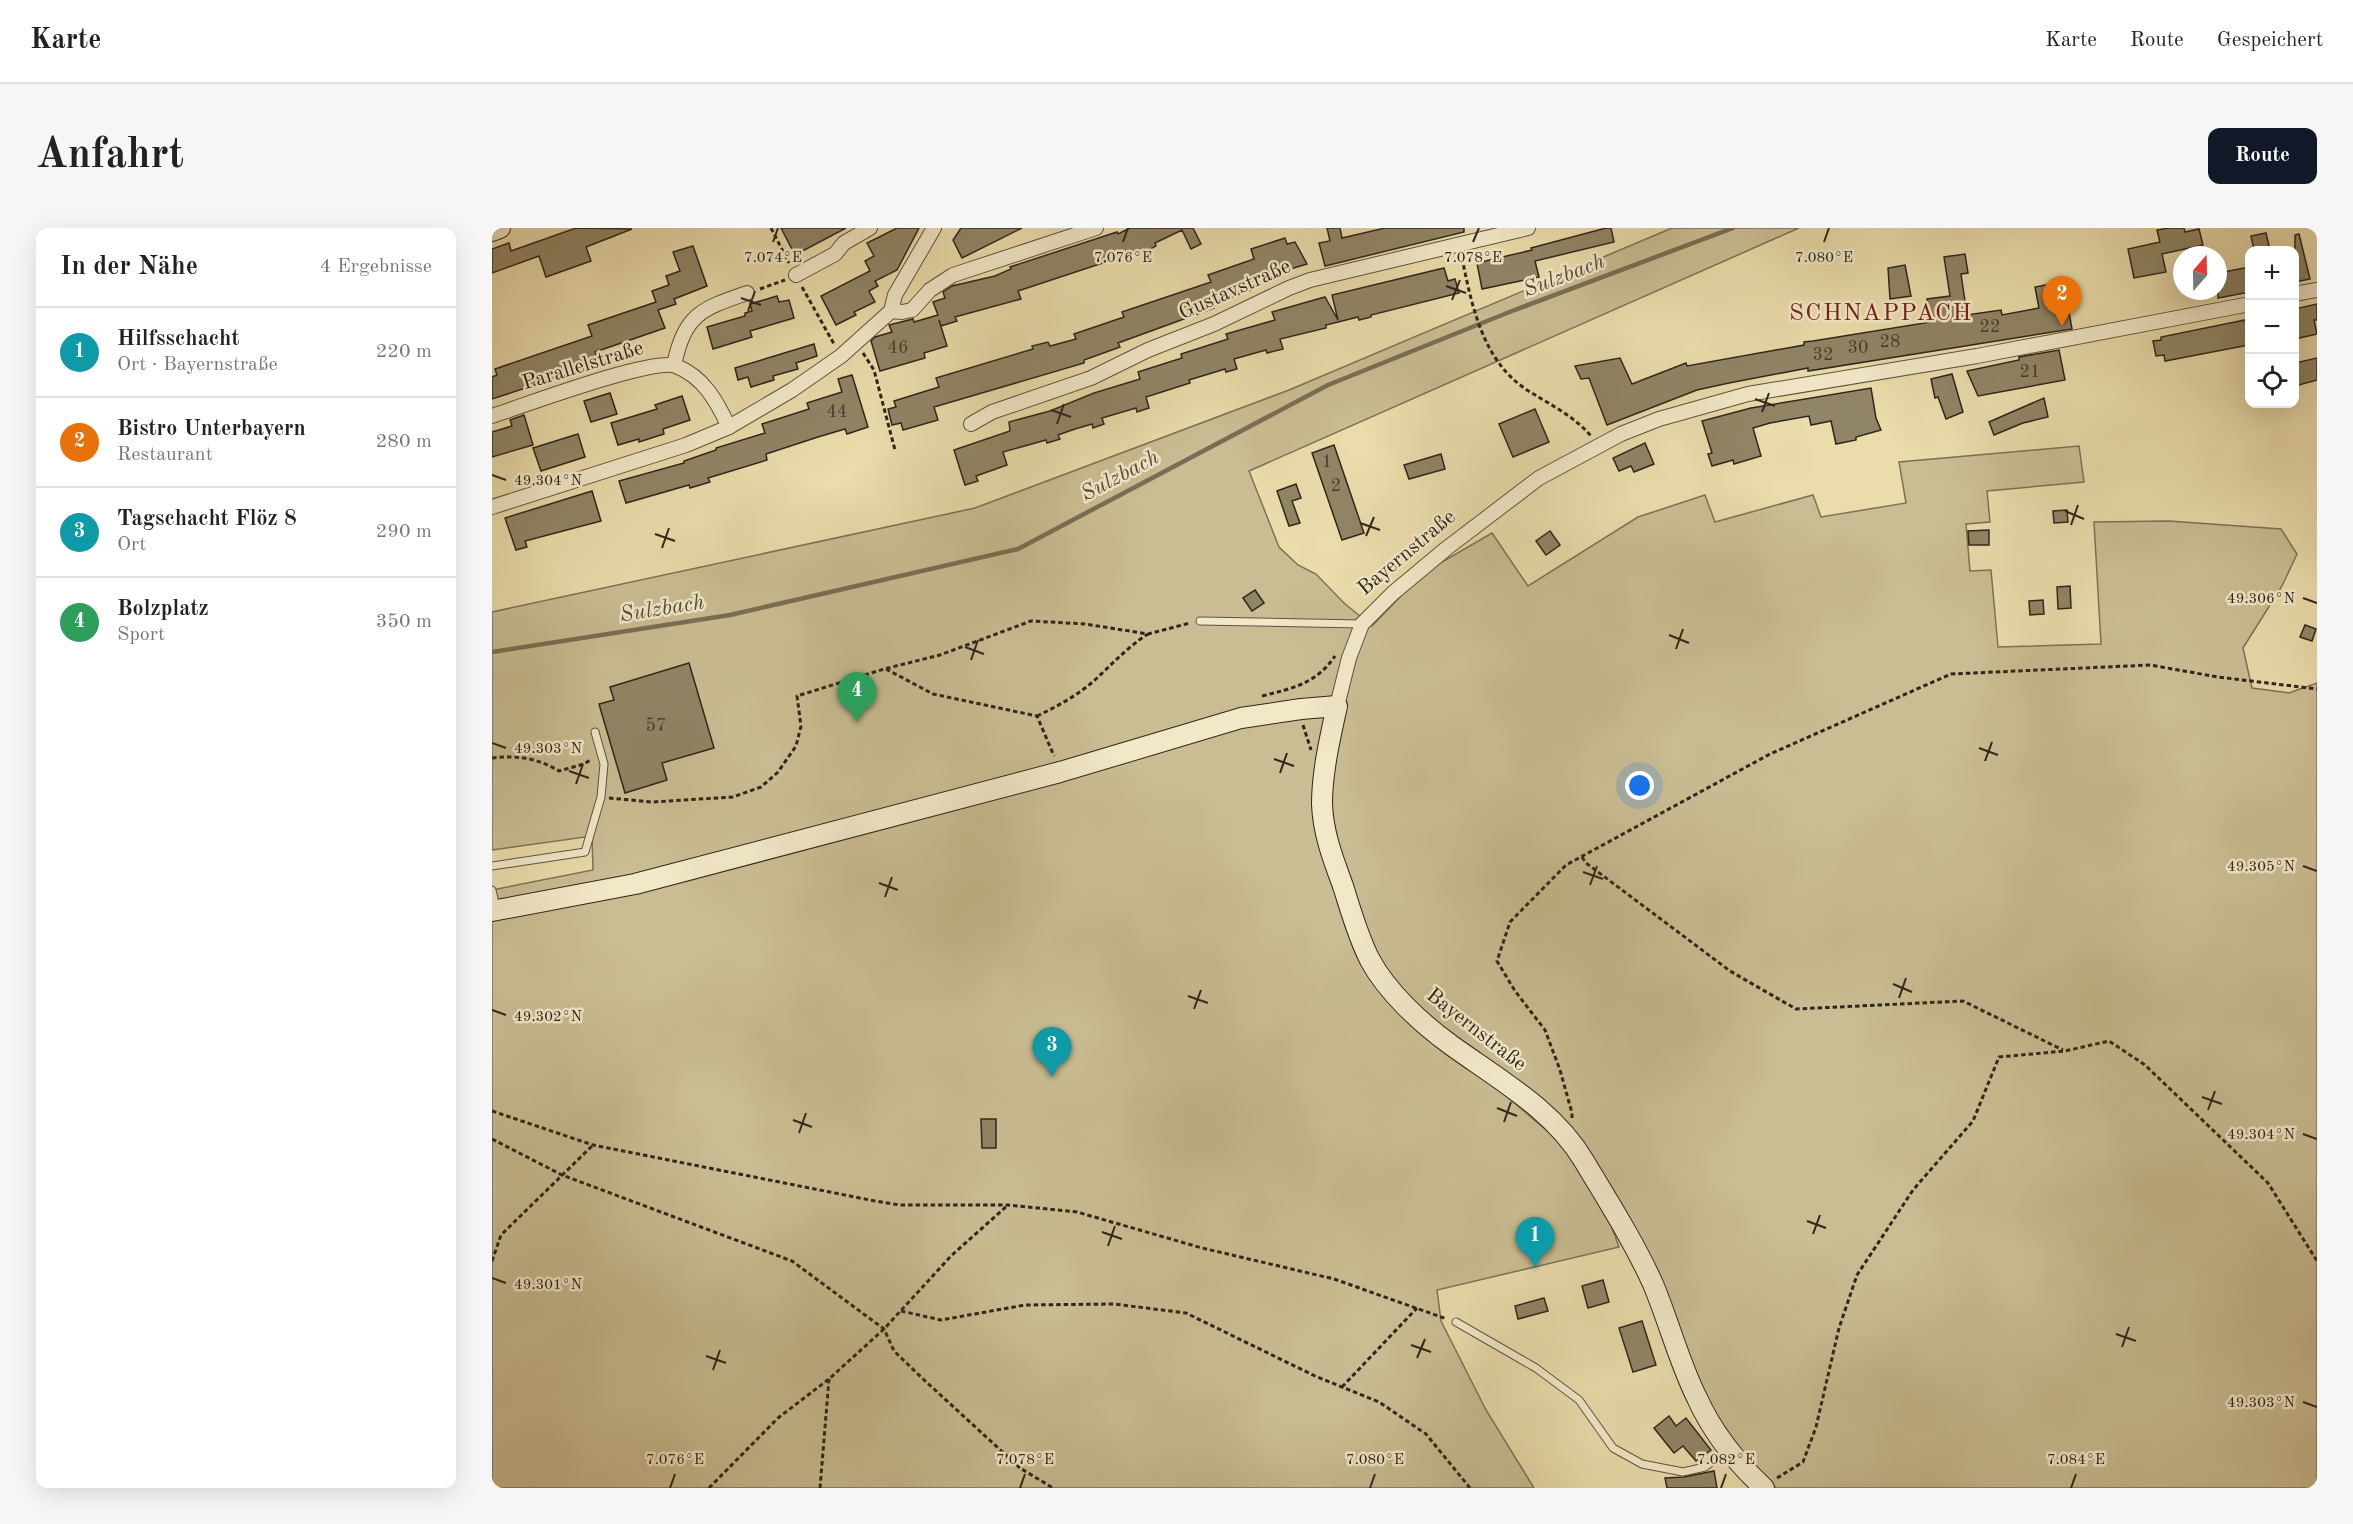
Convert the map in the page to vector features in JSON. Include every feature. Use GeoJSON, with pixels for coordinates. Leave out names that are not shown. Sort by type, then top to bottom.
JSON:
{"type":"FeatureCollection","features":[{"type":"Feature","properties":{"kind":"street"},"geometry":{"type":"LineString","coordinates":[[492,231],[500,228]]}},
{"type":"Feature","properties":{"kind":"street"},"geometry":{"type":"LineString","coordinates":[[796,275],[835,254],[844,243],[870,228]]}},
{"type":"Feature","properties":{"kind":"street"},"geometry":{"type":"LineString","coordinates":[[492,507],[638,462],[729,427],[792,390],[841,356],[891,311],[895,295],[934,228]]}},
{"type":"Feature","properties":{"kind":"street"},"geometry":{"type":"LineString","coordinates":[[891,311],[912,310],[930,290],[953,275],[1096,228]]}},
{"type":"Feature","properties":{"kind":"street","name":"Gustavstraße"},"geometry":{"type":"LineString","coordinates":[[971,424],[992,412],[1091,378],[1148,350],[1214,324],[1310,280],[1528,228]]}},
{"type":"Feature","properties":{"kind":"street"},"geometry":{"type":"LineString","coordinates":[[2299,293],[2317,290]]}},
{"type":"Feature","properties":{"kind":"street"},"geometry":{"type":"LineString","coordinates":[[674,365],[678,347],[692,320],[712,305],[747,293]]}},
{"type":"Feature","properties":{"kind":"street","name":"Bayernstraße"},"geometry":{"type":"LineString","coordinates":[[1763,1487],[1710,1423],[1696,1397],[1652,1283],[1583,1158],[1564,1133],[1534,1106],[1499,1078],[1448,1043],[1407,1007],[1385,984],[1371,961],[1358,932],[1329,847],[1324,823],[1324,786],[1337,706],[1349,658],[1362,624],[1393,593],[1539,478],[1598,445],[1659,419],[1748,394],[1977,356],[2245,305]]}},
{"type":"Feature","properties":{"kind":"street","name":"Parallelstraße"},"geometry":{"type":"LineString","coordinates":[[492,416],[603,379],[654,365],[674,365],[692,374],[705,386],[729,427]]}},
{"type":"Feature","properties":{"kind":"street"},"geometry":{"type":"LineString","coordinates":[[501,909],[635,884],[1060,772],[1241,718],[1298,709],[1337,706]]}},
{"type":"Feature","properties":{"kind":"lane"},"geometry":{"type":"LineString","coordinates":[[1200,621],[1362,624]]}},
{"type":"Feature","properties":{"kind":"lane"},"geometry":{"type":"LineString","coordinates":[[492,866],[585,852],[601,797],[604,764],[596,732]]}},
{"type":"Feature","properties":{"kind":"lane"},"geometry":{"type":"LineString","coordinates":[[492,890],[501,909]]}},
{"type":"Feature","properties":{"kind":"lane"},"geometry":{"type":"LineString","coordinates":[[1456,1322],[1536,1368],[1579,1400],[1613,1448],[1642,1464],[1683,1472],[1705,1467],[1730,1449]]}},
{"type":"Feature","properties":{"kind":"path"},"geometry":{"type":"LineString","coordinates":[[771,228],[841,356]]}},
{"type":"Feature","properties":{"kind":"path"},"geometry":{"type":"LineString","coordinates":[[1459,244],[1468,291],[1480,329],[1487,345],[1506,374],[1570,417],[1586,430],[1598,445]]}},
{"type":"Feature","properties":{"kind":"path"},"geometry":{"type":"LineString","coordinates":[[747,293],[775,285],[796,275]]}},
{"type":"Feature","properties":{"kind":"path"},"geometry":{"type":"LineString","coordinates":[[857,343],[874,370],[895,450]]}},
{"type":"Feature","properties":{"kind":"path"},"geometry":{"type":"LineString","coordinates":[[601,797],[652,802],[733,797],[761,787],[778,772],[796,746],[801,726],[797,696],[884,669],[940,655],[1031,621],[1085,624],[1148,634]]}},
{"type":"Feature","properties":{"kind":"path"},"geometry":{"type":"LineString","coordinates":[[884,669],[933,694],[1037,716],[1060,705],[1096,679],[1132,644],[1148,634],[1200,621]]}},
{"type":"Feature","properties":{"kind":"path"},"geometry":{"type":"LineString","coordinates":[[1564,1133],[1571,1123],[1572,1113],[1560,1070],[1545,1030],[1515,991],[1497,961],[1510,922],[1566,865],[1770,754],[1952,674],[2150,665],[2217,677],[2317,689]]}},
{"type":"Feature","properties":{"kind":"path"},"geometry":{"type":"LineString","coordinates":[[1298,709],[1312,754]]}},
{"type":"Feature","properties":{"kind":"path"},"geometry":{"type":"LineString","coordinates":[[1037,716],[1060,772]]}},
{"type":"Feature","properties":{"kind":"path"},"geometry":{"type":"LineString","coordinates":[[492,758],[512,756],[543,762],[559,771],[584,764],[602,753]]}},
{"type":"Feature","properties":{"kind":"path"},"geometry":{"type":"LineString","coordinates":[[1582,856],[1586,864],[1730,971],[1796,1009],[1963,1001],[2065,1051]]}},
{"type":"Feature","properties":{"kind":"path"},"geometry":{"type":"LineString","coordinates":[[1763,1487],[1803,1462],[1816,1427],[1839,1328],[1857,1275],[1913,1190],[1973,1121],[1999,1057],[2065,1051],[2109,1041],[2145,1065],[2268,1184],[2317,1261]]}},
{"type":"Feature","properties":{"kind":"path"},"geometry":{"type":"LineString","coordinates":[[492,1110],[593,1145],[900,1205],[1008,1205],[1077,1212],[1202,1248],[1334,1279],[1456,1322]]}},
{"type":"Feature","properties":{"kind":"path"},"geometry":{"type":"LineString","coordinates":[[492,1139],[562,1175],[792,1261],[884,1329],[894,1351],[922,1378],[1020,1468],[1053,1488]]}},
{"type":"Feature","properties":{"kind":"path"},"geometry":{"type":"LineString","coordinates":[[492,1261],[501,1236],[593,1145]]}},
{"type":"Feature","properties":{"kind":"path"},"geometry":{"type":"LineString","coordinates":[[709,1488],[778,1418],[829,1379],[884,1329],[951,1256],[1008,1205]]}},
{"type":"Feature","properties":{"kind":"path"},"geometry":{"type":"LineString","coordinates":[[901,1311],[941,1320],[1025,1305],[1114,1304],[1186,1313],[1342,1387],[1379,1402],[1426,1434],[1470,1488]]}},
{"type":"Feature","properties":{"kind":"path"},"geometry":{"type":"LineString","coordinates":[[1342,1387],[1417,1308]]}},
{"type":"Feature","properties":{"kind":"path"},"geometry":{"type":"LineString","coordinates":[[820,1488],[829,1379]]}},
{"type":"Feature","properties":{"kind":"shaded area"},"geometry":{"type":"Polygon","coordinates":[[[1672,228],[1799,228],[1249,471],[1279,547],[1298,565],[1316,574],[1344,603],[1372,626],[1423,573],[1492,533],[1528,586],[1638,517],[1705,495],[1715,522],[1813,495],[1821,517],[1906,503],[1899,462],[2079,446],[2084,482],[1987,491],[1990,522],[1966,524],[1970,571],[1991,570],[1998,647],[2101,644],[2094,522],[2169,521],[2281,529],[2297,554],[2282,586],[2243,648],[2252,688],[2289,693],[2317,683],[2317,1488],[1776,1488],[1755,1468],[1717,1419],[1589,1154],[1453,1037],[1391,979],[1377,957],[1365,930],[1315,785],[1333,887],[1349,936],[1493,1085],[1557,1139],[1575,1163],[1611,1225],[1619,1247],[1437,1290],[1441,1321],[1486,1410],[1534,1488],[492,1488],[492,890],[593,870],[592,836],[492,850],[492,612],[975,508],[1289,390],[1672,228]]]}},
{"type":"Feature","properties":{"kind":"building"},"geometry":{"type":"Polygon","coordinates":[[[576,228],[632,229],[586,247],[591,261],[546,277],[539,256],[492,273],[492,249],[509,243],[511,251],[576,228]]]}},
{"type":"Feature","properties":{"kind":"building"},"geometry":{"type":"Polygon","coordinates":[[[781,228],[846,228],[795,255],[781,228]]]}},
{"type":"Feature","properties":{"kind":"building"},"geometry":{"type":"Polygon","coordinates":[[[897,228],[919,228],[897,270],[875,281],[878,286],[869,291],[875,302],[854,312],[856,315],[836,325],[821,296],[870,271],[865,261],[874,256],[867,243],[897,228]]]}},
{"type":"Feature","properties":{"kind":"building"},"geometry":{"type":"Polygon","coordinates":[[[961,228],[1022,228],[962,258],[953,240],[961,228]]]}},
{"type":"Feature","properties":{"kind":"building"},"geometry":{"type":"Polygon","coordinates":[[[1130,228],[1193,228],[1201,244],[1191,249],[1182,230],[1155,243],[1156,246],[1141,254],[1139,251],[1018,291],[1021,299],[955,317],[957,321],[941,326],[939,320],[947,346],[924,353],[925,358],[880,371],[871,341],[875,337],[892,332],[889,325],[913,319],[914,322],[938,315],[933,302],[945,298],[943,292],[952,286],[995,276],[1011,269],[1010,267],[1117,232],[1118,234],[1130,228]]]}},
{"type":"Feature","properties":{"kind":"building"},"geometry":{"type":"Polygon","coordinates":[[[1327,228],[1340,228],[1342,238],[1385,228],[1464,228],[1464,232],[1325,266],[1319,243],[1330,241],[1327,228]]]}},
{"type":"Feature","properties":{"kind":"building"},"geometry":{"type":"Polygon","coordinates":[[[1611,228],[1614,242],[1535,261],[1539,277],[1482,289],[1477,263],[1532,250],[1531,248],[1611,228]]]}},
{"type":"Feature","properties":{"kind":"building"},"geometry":{"type":"Polygon","coordinates":[[[2184,228],[2185,232],[2199,229],[2203,245],[2173,246],[2173,252],[2162,254],[2166,272],[2134,278],[2128,249],[2160,242],[2157,230],[2184,228]]]}},
{"type":"Feature","properties":{"kind":"building"},"geometry":{"type":"Polygon","coordinates":[[[2266,233],[2269,246],[2253,246],[2251,236],[2266,233]]]}},
{"type":"Feature","properties":{"kind":"building"},"geometry":{"type":"Polygon","coordinates":[[[2299,234],[2310,279],[2299,281],[2299,246],[2295,246],[2295,235],[2299,234]]]}},
{"type":"Feature","properties":{"kind":"building"},"geometry":{"type":"Polygon","coordinates":[[[1285,238],[1287,244],[1295,242],[1307,264],[1248,282],[1251,290],[1218,302],[1219,304],[1213,306],[1214,308],[1118,343],[1120,347],[1084,360],[1084,363],[934,407],[938,420],[903,430],[901,423],[892,425],[888,409],[896,407],[894,401],[939,387],[936,378],[1033,349],[1032,346],[1048,342],[1050,346],[1076,339],[1074,334],[1124,317],[1122,312],[1211,282],[1208,275],[1254,259],[1251,249],[1285,238]]]}},
{"type":"Feature","properties":{"kind":"building"},"geometry":{"type":"Polygon","coordinates":[[[693,246],[707,286],[674,299],[676,304],[658,310],[665,328],[595,352],[599,364],[492,399],[492,377],[497,375],[495,369],[592,336],[588,325],[656,302],[652,291],[669,285],[666,276],[680,271],[673,252],[693,246]]]}},
{"type":"Feature","properties":{"kind":"building"},"geometry":{"type":"Polygon","coordinates":[[[1965,254],[1968,273],[1961,274],[1967,315],[2001,310],[2002,315],[2039,308],[2035,287],[2056,283],[2059,304],[2067,302],[2072,329],[1808,371],[1808,368],[1729,383],[1697,390],[1607,425],[1589,378],[1581,379],[1575,366],[1620,358],[1632,384],[1686,363],[1687,366],[1804,345],[1804,342],[1931,322],[1927,299],[1950,296],[1944,257],[1965,254]]]}},
{"type":"Feature","properties":{"kind":"building"},"geometry":{"type":"Polygon","coordinates":[[[1905,265],[1911,296],[1890,299],[1888,268],[1905,265]]]}},
{"type":"Feature","properties":{"kind":"building"},"geometry":{"type":"Polygon","coordinates":[[[1444,268],[1448,281],[1455,279],[1459,293],[1359,320],[1358,317],[1326,325],[1326,328],[1280,339],[1283,349],[1267,353],[1266,350],[1234,359],[1237,369],[1226,372],[1225,369],[1189,380],[1190,383],[1146,397],[1149,408],[1137,412],[1136,408],[1102,418],[1104,424],[1093,428],[1092,424],[1075,429],[1058,435],[1060,439],[1047,443],[1046,440],[1003,452],[1007,465],[976,476],[978,481],[965,485],[954,450],[1010,431],[1009,422],[1050,411],[1094,393],[1140,379],[1138,372],[1182,358],[1181,354],[1228,339],[1226,334],[1275,320],[1272,312],[1325,297],[1338,320],[1332,295],[1444,268]]]}},
{"type":"Feature","properties":{"kind":"building"},"geometry":{"type":"Polygon","coordinates":[[[2245,268],[2245,293],[2227,296],[2227,271],[2245,268]]]}},
{"type":"Feature","properties":{"kind":"building"},"geometry":{"type":"Polygon","coordinates":[[[777,296],[779,302],[789,300],[794,318],[750,331],[752,337],[713,349],[707,327],[745,316],[745,313],[752,311],[750,304],[777,296]]]}},
{"type":"Feature","properties":{"kind":"building"},"geometry":{"type":"Polygon","coordinates":[[[2317,304],[2317,320],[2314,320],[2317,334],[2299,338],[2299,308],[2317,304]]]}},
{"type":"Feature","properties":{"kind":"building"},"geometry":{"type":"Polygon","coordinates":[[[2245,320],[2245,346],[2165,361],[2164,355],[2156,356],[2153,341],[2161,340],[2161,337],[2245,320]]]}},
{"type":"Feature","properties":{"kind":"building"},"geometry":{"type":"Polygon","coordinates":[[[814,344],[817,356],[796,363],[798,369],[773,376],[774,380],[751,387],[748,377],[738,380],[735,368],[814,344]]]}},
{"type":"Feature","properties":{"kind":"building"},"geometry":{"type":"Polygon","coordinates":[[[2059,350],[2065,380],[1978,396],[1967,371],[2019,360],[2019,357],[2059,350]]]}},
{"type":"Feature","properties":{"kind":"building"},"geometry":{"type":"Polygon","coordinates":[[[2317,358],[2317,380],[2299,385],[2299,362],[2317,358]]]}},
{"type":"Feature","properties":{"kind":"building"},"geometry":{"type":"Polygon","coordinates":[[[1952,374],[1963,412],[1946,419],[1938,397],[1935,398],[1931,379],[1952,374]]]}},
{"type":"Feature","properties":{"kind":"building"},"geometry":{"type":"Polygon","coordinates":[[[852,375],[868,427],[847,434],[845,429],[818,437],[766,454],[767,460],[708,478],[710,482],[690,488],[689,485],[626,503],[619,481],[684,463],[684,461],[716,450],[716,448],[765,433],[762,424],[809,409],[807,403],[842,392],[838,379],[852,375]]]}},
{"type":"Feature","properties":{"kind":"building"},"geometry":{"type":"Polygon","coordinates":[[[1871,388],[1876,418],[1881,430],[1856,437],[1856,440],[1836,444],[1831,421],[1811,425],[1809,416],[1770,423],[1753,428],[1761,456],[1734,464],[1733,460],[1712,466],[1708,454],[1712,453],[1702,421],[1751,408],[1871,388]]]}},
{"type":"Feature","properties":{"kind":"building"},"geometry":{"type":"Polygon","coordinates":[[[610,393],[617,414],[591,422],[584,401],[610,393]]]}},
{"type":"Feature","properties":{"kind":"building"},"geometry":{"type":"Polygon","coordinates":[[[682,396],[690,420],[663,429],[664,434],[639,442],[639,439],[618,445],[611,423],[657,409],[655,405],[682,396]]]}},
{"type":"Feature","properties":{"kind":"building"},"geometry":{"type":"Polygon","coordinates":[[[2044,398],[2048,417],[2023,423],[1994,435],[1989,422],[2044,398]]]}},
{"type":"Feature","properties":{"kind":"building"},"geometry":{"type":"Polygon","coordinates":[[[1535,409],[1549,442],[1513,457],[1499,424],[1535,409]]]}},
{"type":"Feature","properties":{"kind":"building"},"geometry":{"type":"Polygon","coordinates":[[[524,415],[533,445],[492,457],[492,432],[512,426],[510,420],[524,415]]]}},
{"type":"Feature","properties":{"kind":"building"},"geometry":{"type":"Polygon","coordinates":[[[578,434],[585,457],[541,471],[533,448],[578,434]]]}},
{"type":"Feature","properties":{"kind":"building"},"geometry":{"type":"Polygon","coordinates":[[[1645,443],[1654,464],[1634,472],[1631,466],[1619,471],[1613,458],[1645,443]]]}},
{"type":"Feature","properties":{"kind":"building"},"geometry":{"type":"Polygon","coordinates":[[[1334,445],[1364,533],[1342,540],[1312,453],[1334,445]]]}},
{"type":"Feature","properties":{"kind":"building"},"geometry":{"type":"Polygon","coordinates":[[[1441,454],[1445,469],[1409,479],[1404,465],[1441,454]]]}},
{"type":"Feature","properties":{"kind":"building"},"geometry":{"type":"Polygon","coordinates":[[[1296,484],[1301,498],[1292,501],[1300,523],[1289,526],[1277,491],[1296,484]]]}},
{"type":"Feature","properties":{"kind":"building"},"geometry":{"type":"Polygon","coordinates":[[[592,491],[601,521],[525,541],[527,547],[516,550],[505,518],[592,491]]]}},
{"type":"Feature","properties":{"kind":"building"},"geometry":{"type":"Polygon","coordinates":[[[2067,510],[2068,522],[2054,523],[2053,511],[2067,510]]]}},
{"type":"Feature","properties":{"kind":"building"},"geometry":{"type":"Polygon","coordinates":[[[1989,530],[1989,545],[1969,545],[1968,531],[1989,530]]]}},
{"type":"Feature","properties":{"kind":"building"},"geometry":{"type":"Polygon","coordinates":[[[1550,531],[1560,545],[1546,555],[1536,541],[1550,531]]]}},
{"type":"Feature","properties":{"kind":"building"},"geometry":{"type":"Polygon","coordinates":[[[2070,586],[2071,608],[2058,609],[2057,587],[2070,586]]]}},
{"type":"Feature","properties":{"kind":"building"},"geometry":{"type":"Polygon","coordinates":[[[1255,590],[1264,603],[1252,611],[1243,598],[1255,590]]]}},
{"type":"Feature","properties":{"kind":"building"},"geometry":{"type":"Polygon","coordinates":[[[2043,600],[2044,614],[2030,615],[2029,601],[2043,600]]]}},
{"type":"Feature","properties":{"kind":"building"},"geometry":{"type":"Polygon","coordinates":[[[2305,625],[2316,629],[2312,641],[2300,637],[2305,625]]]}},
{"type":"Feature","properties":{"kind":"building"},"geometry":{"type":"Polygon","coordinates":[[[689,663],[714,748],[662,763],[667,780],[625,793],[599,704],[614,700],[610,687],[689,663]]]}},
{"type":"Feature","properties":{"kind":"building"},"geometry":{"type":"Polygon","coordinates":[[[981,1119],[996,1119],[996,1148],[982,1148],[981,1119]]]}},
{"type":"Feature","properties":{"kind":"building"},"geometry":{"type":"Polygon","coordinates":[[[1603,1280],[1609,1302],[1588,1308],[1582,1286],[1603,1280]]]}},
{"type":"Feature","properties":{"kind":"building"},"geometry":{"type":"Polygon","coordinates":[[[1544,1298],[1548,1311],[1518,1319],[1515,1306],[1544,1298]]]}},
{"type":"Feature","properties":{"kind":"building"},"geometry":{"type":"Polygon","coordinates":[[[1642,1321],[1656,1365],[1633,1372],[1619,1328],[1642,1321]]]}},
{"type":"Feature","properties":{"kind":"building"},"geometry":{"type":"Polygon","coordinates":[[[1669,1416],[1676,1426],[1686,1418],[1711,1450],[1696,1461],[1683,1446],[1674,1453],[1654,1428],[1669,1416]]]}},
{"type":"Feature","properties":{"kind":"building"},"geometry":{"type":"Polygon","coordinates":[[[1714,1471],[1717,1488],[1667,1488],[1665,1478],[1714,1471]]]}},
{"type":"Feature","properties":{"kind":"waterway","name":"Sulzbach"},"geometry":{"type":"LineString","coordinates":[[492,652],[730,615],[1018,549],[1328,385],[1512,311],[1733,228]]}},
{"type":"Feature","properties":{"kind":"place","name":"Bistro Unterbayern"},"geometry":{"type":"Point","coordinates":[2062,326]}},
{"type":"Feature","properties":{"kind":"place","name":"Bolzplatz"},"geometry":{"type":"Point","coordinates":[857,722]}},
{"type":"Feature","properties":{"kind":"place","name":"Tagschacht Flöz 8"},"geometry":{"type":"Point","coordinates":[1052,1077]}},
{"type":"Feature","properties":{"kind":"place","name":"Hilfsschacht"},"geometry":{"type":"Point","coordinates":[1535,1267]}},
{"type":"Feature","properties":{"kind":"district","name":"SCHNAPPACH"},"geometry":{"type":"Point","coordinates":[1881,314]}}]}
